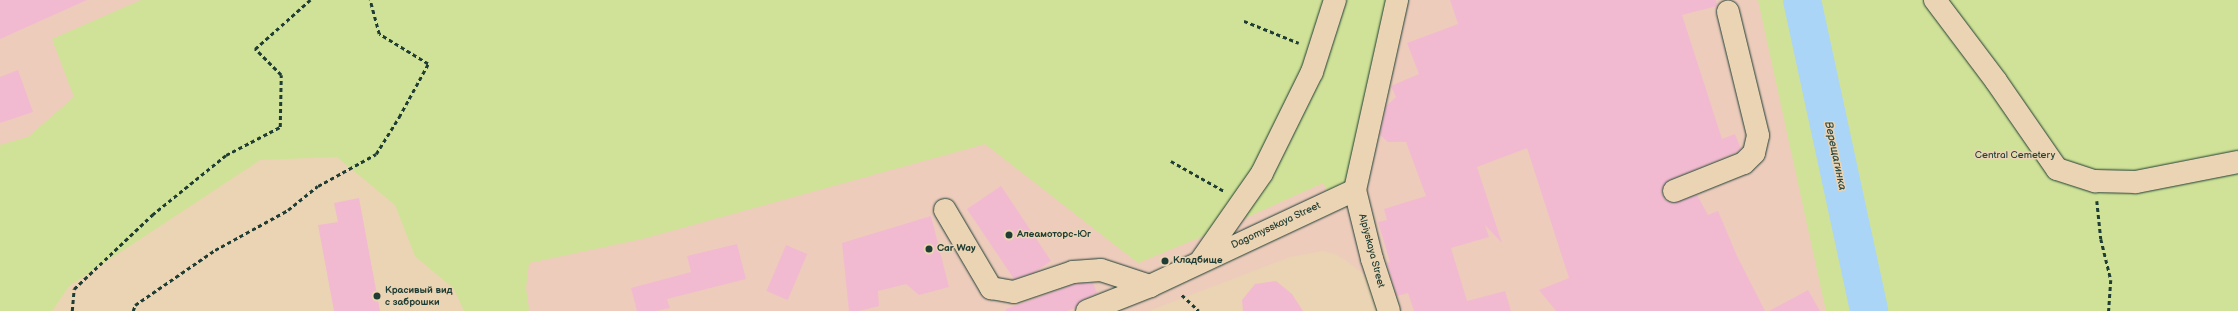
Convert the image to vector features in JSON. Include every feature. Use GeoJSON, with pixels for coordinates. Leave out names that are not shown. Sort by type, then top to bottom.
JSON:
{"type":"FeatureCollection","features":[{"type":"Feature","properties":{"kind":"street"},"geometry":{"type":"LineString","coordinates":[[1200,262],[1262,173],[1312,72],[1335,0]]}},
{"type":"Feature","properties":{"kind":"street"},"geometry":{"type":"LineString","coordinates":[[1355,190],[1397,0]]}},
{"type":"Feature","properties":{"kind":"street"},"geometry":{"type":"LineString","coordinates":[[1935,0],[1996,81],[2057,168],[2095,181],[2136,182],[2238,162]]}},
{"type":"Feature","properties":{"kind":"street"},"geometry":{"type":"LineString","coordinates":[[1674,191],[1744,163],[1754,153],[1758,135],[1728,12]]}},
{"type":"Feature","properties":{"kind":"street","name":"Dagomysskaya Street"},"geometry":{"type":"LineString","coordinates":[[1087,311],[1150,286],[1355,190]]}},
{"type":"Feature","properties":{"kind":"street","name":"Alpiyskaya Street"},"geometry":{"type":"LineString","coordinates":[[1355,190],[1372,259],[1389,311]]}},
{"type":"Feature","properties":{"kind":"street"},"geometry":{"type":"LineString","coordinates":[[945,210],[991,288],[1014,292],[1073,272],[1101,270],[1150,286]]}},
{"type":"Feature","properties":{"kind":"path"},"geometry":{"type":"LineString","coordinates":[[72,311],[74,289],[152,216],[226,155],[280,126],[281,76],[255,49],[310,0]]}},
{"type":"Feature","properties":{"kind":"path"},"geometry":{"type":"LineString","coordinates":[[133,311],[135,305],[215,250],[288,210],[318,186],[376,154],[428,64],[379,34],[370,0]]}},
{"type":"Feature","properties":{"kind":"path"},"geometry":{"type":"LineString","coordinates":[[1244,21],[1319,52]]}},
{"type":"Feature","properties":{"kind":"path"},"geometry":{"type":"LineString","coordinates":[[1171,161],[1242,202]]}},
{"type":"Feature","properties":{"kind":"path"},"geometry":{"type":"LineString","coordinates":[[2095,181],[2100,239],[2112,280],[2109,311]]}},
{"type":"Feature","properties":{"kind":"shaded area"},"geometry":{"type":"Polygon","coordinates":[[[0,0],[141,0],[52,39],[74,97],[28,137],[0,145],[0,0]]]}},
{"type":"Feature","properties":{"kind":"shaded area"},"geometry":{"type":"Polygon","coordinates":[[[1401,0],[1758,0],[1826,311],[1384,311],[1375,283],[1345,260],[1335,254],[1323,251],[1290,257],[1149,311],[528,311],[526,288],[529,263],[642,239],[985,144],[1138,263],[1223,228],[1323,183],[1338,209],[1401,0]]]}},
{"type":"Feature","properties":{"kind":"green space"},"geometry":{"type":"Polygon","coordinates":[[[141,0],[1401,0],[1338,209],[1323,183],[1223,228],[1138,263],[985,144],[642,239],[529,263],[526,288],[528,311],[464,311],[454,289],[415,256],[395,205],[337,157],[260,160],[69,286],[52,311],[0,311],[0,145],[28,137],[74,97],[52,39],[141,0]]]}},
{"type":"Feature","properties":{"kind":"green space","name":"Central Cemetery"},"geometry":{"type":"Polygon","coordinates":[[[1758,0],[2238,0],[2238,311],[1826,311],[1758,0]]]}},
{"type":"Feature","properties":{"kind":"building"},"geometry":{"type":"Polygon","coordinates":[[[0,0],[87,0],[0,39],[0,0]]]}},
{"type":"Feature","properties":{"kind":"building"},"geometry":{"type":"Polygon","coordinates":[[[1450,0],[1716,0],[1717,6],[1682,15],[1722,139],[1735,134],[1741,149],[1669,180],[1662,189],[1662,195],[1666,201],[1673,203],[1697,195],[1708,215],[1718,211],[1737,256],[1765,311],[1556,311],[1539,290],[1569,278],[1527,148],[1477,167],[1502,243],[1485,225],[1489,237],[1451,248],[1467,301],[1505,291],[1511,311],[1414,311],[1408,293],[1397,296],[1387,263],[1390,262],[1378,222],[1387,220],[1384,209],[1426,196],[1406,142],[1388,142],[1380,135],[1386,106],[1396,97],[1391,86],[1419,74],[1407,43],[1458,24],[1450,0]]]}},
{"type":"Feature","properties":{"kind":"building"},"geometry":{"type":"Polygon","coordinates":[[[18,70],[33,112],[0,123],[0,77],[18,70]]]}},
{"type":"Feature","properties":{"kind":"building","name":"Алеамоторс-Юг"},"geometry":{"type":"Polygon","coordinates":[[[1001,186],[1051,261],[1035,272],[1014,279],[967,209],[1001,186]]]}},
{"type":"Feature","properties":{"kind":"building"},"geometry":{"type":"Polygon","coordinates":[[[359,198],[380,311],[334,311],[318,225],[338,222],[334,203],[359,198]]]}},
{"type":"Feature","properties":{"kind":"building"},"geometry":{"type":"Polygon","coordinates":[[[931,216],[949,287],[919,295],[906,284],[878,291],[879,306],[859,311],[849,311],[842,243],[931,216]]]}},
{"type":"Feature","properties":{"kind":"building"},"geometry":{"type":"Polygon","coordinates":[[[737,244],[746,279],[667,299],[670,308],[656,311],[637,311],[631,288],[691,272],[687,256],[737,244]]]}},
{"type":"Feature","properties":{"kind":"building"},"geometry":{"type":"Polygon","coordinates":[[[786,245],[807,254],[788,300],[766,291],[786,245]]]}},
{"type":"Feature","properties":{"kind":"building"},"geometry":{"type":"Polygon","coordinates":[[[1276,281],[1292,294],[1303,311],[1243,311],[1242,300],[1255,284],[1276,281]]]}},
{"type":"Feature","properties":{"kind":"building"},"geometry":{"type":"Polygon","coordinates":[[[1093,283],[1097,293],[1082,300],[1075,308],[1067,311],[1006,311],[1006,309],[1075,284],[1093,283]]]}},
{"type":"Feature","properties":{"kind":"building"},"geometry":{"type":"Polygon","coordinates":[[[1808,290],[1820,311],[1769,311],[1808,290]]]}},
{"type":"Feature","properties":{"kind":"waterway","name":"Верещагинка"},"geometry":{"type":"LineString","coordinates":[[1802,0],[1869,311]]}},
{"type":"Feature","properties":{"kind":"place","name":"Алеамоторс-Юг"},"geometry":{"type":"Point","coordinates":[1009,235]}},
{"type":"Feature","properties":{"kind":"place","name":"Car Way"},"geometry":{"type":"Point","coordinates":[929,249]}},
{"type":"Feature","properties":{"kind":"place","name":"Кладбище"},"geometry":{"type":"Point","coordinates":[1165,261]}},
{"type":"Feature","properties":{"kind":"place","name":"Красивый вид с заброшки"},"geometry":{"type":"Point","coordinates":[377,296]}}]}
